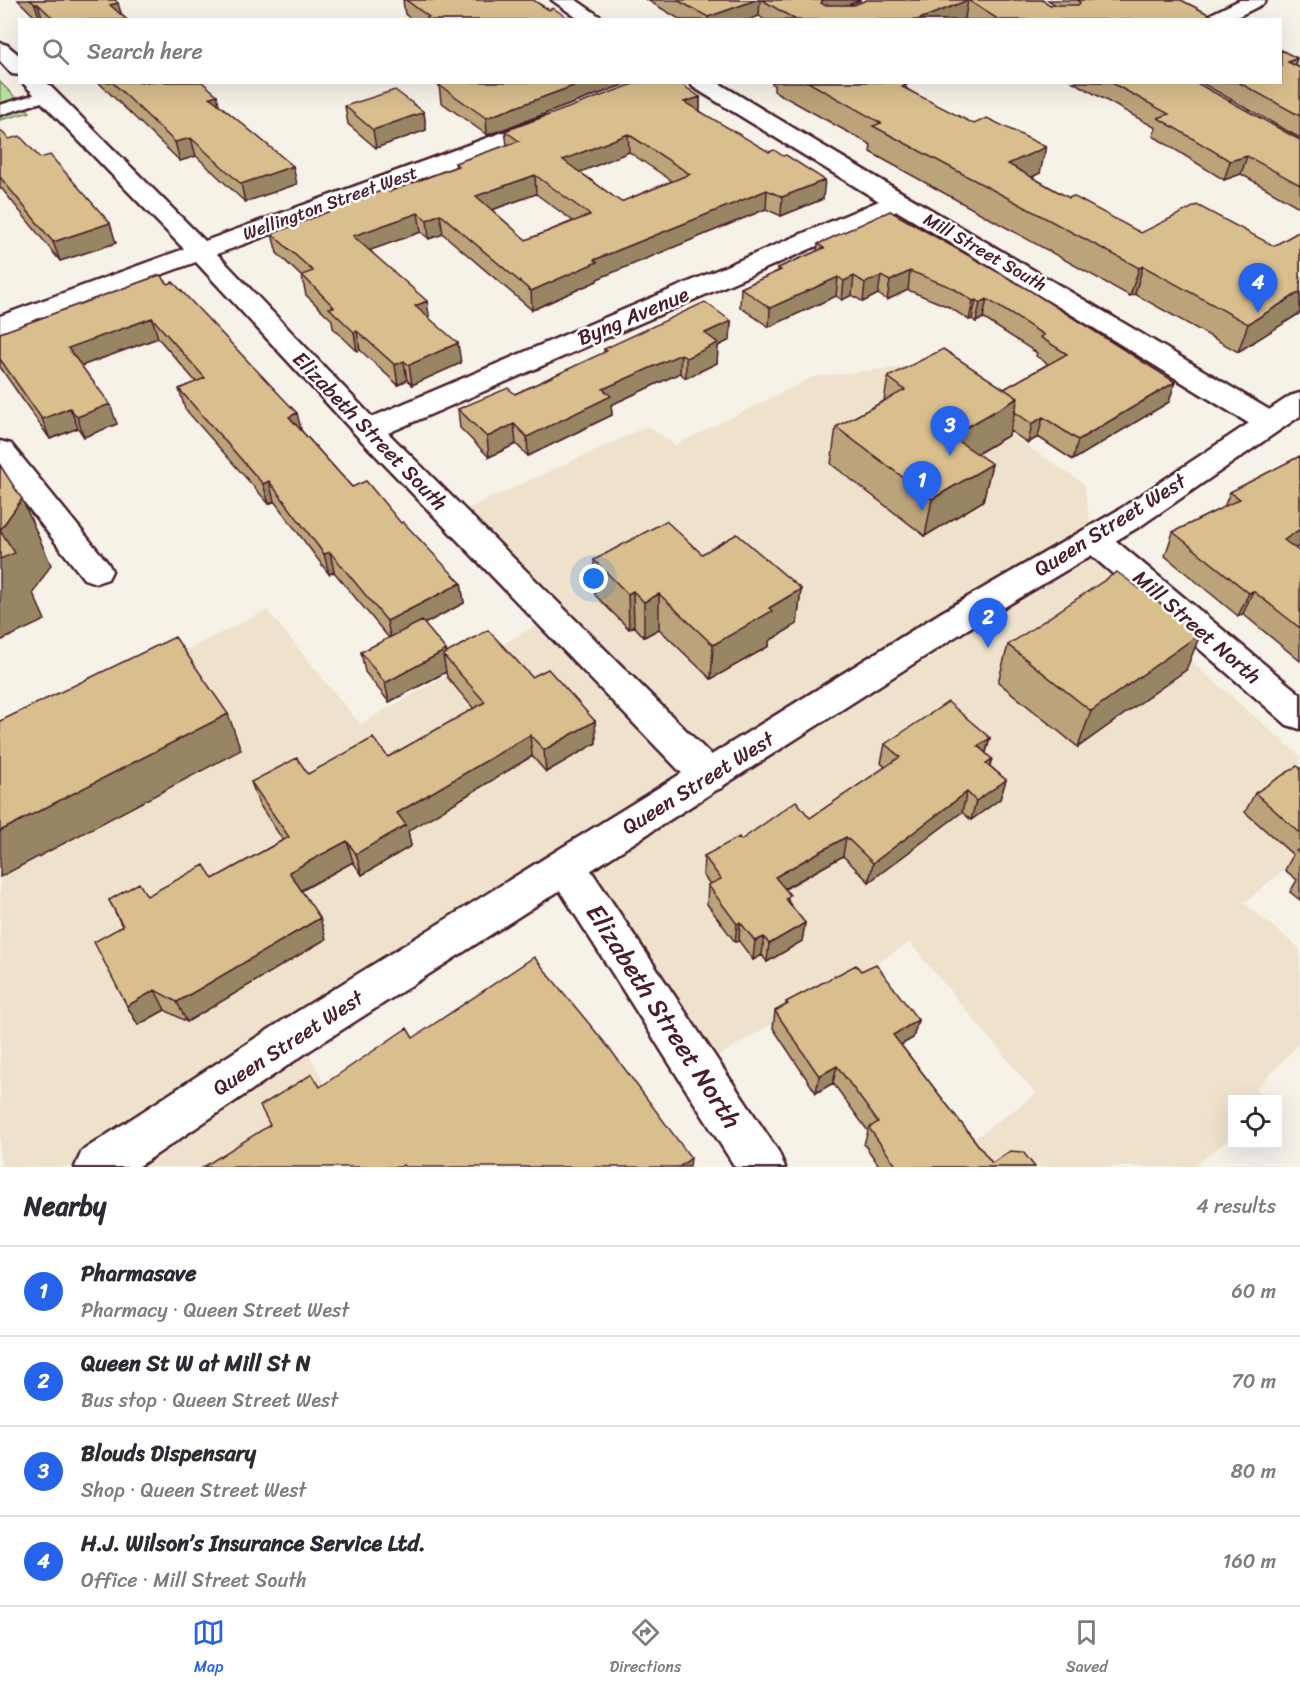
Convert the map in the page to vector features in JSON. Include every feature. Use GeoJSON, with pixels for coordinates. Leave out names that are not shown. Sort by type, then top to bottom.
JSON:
{"type":"FeatureCollection","features":[{"type":"Feature","properties":{"kind":"street"},"geometry":{"type":"LineString","coordinates":[[562,0],[592,18]]}},
{"type":"Feature","properties":{"kind":"street"},"geometry":{"type":"LineString","coordinates":[[1218,18],[1256,0]]}},
{"type":"Feature","properties":{"kind":"street","name":"Mill Street South"},"geometry":{"type":"LineString","coordinates":[[704,84],[1268,422]]}},
{"type":"Feature","properties":{"kind":"street","name":"Elizabeth Street South"},"geometry":{"type":"LineString","coordinates":[[40,89],[199,250],[368,430],[709,777]]}},
{"type":"Feature","properties":{"kind":"street","name":"Wellington Street West"},"geometry":{"type":"LineString","coordinates":[[0,325],[199,250],[573,115]]}},
{"type":"Feature","properties":{"kind":"street","name":"Byng Avenue"},"geometry":{"type":"LineString","coordinates":[[368,430],[898,202]]}},
{"type":"Feature","properties":{"kind":"street","name":"Queen Street West"},"geometry":{"type":"LineString","coordinates":[[98,1167],[297,1035],[954,621],[1131,517],[1300,402]]}},
{"type":"Feature","properties":{"kind":"street"},"geometry":{"type":"LineString","coordinates":[[5,467],[96,572]]}},
{"type":"Feature","properties":{"kind":"street","name":"Mill Street North"},"geometry":{"type":"LineString","coordinates":[[1093,539],[1300,715]]}},
{"type":"Feature","properties":{"kind":"street","name":"Elizabeth Street North"},"geometry":{"type":"LineString","coordinates":[[566,866],[762,1167]]}},
{"type":"Feature","properties":{"kind":"lane"},"geometry":{"type":"LineString","coordinates":[[0,110],[40,89]]}},
{"type":"Feature","properties":{"kind":"shaded area"},"geometry":{"type":"Polygon","coordinates":[[[910,366],[1084,484],[1093,539],[1114,594],[1300,756],[1300,856],[1244,903],[1300,949],[1300,1043],[1256,1089],[1261,1095],[1228,1095],[1228,1140],[1193,1167],[935,1167],[1036,1094],[910,943],[698,1068],[566,866],[298,1035],[370,1167],[0,1167],[0,742],[267,610],[360,724],[551,617],[451,516],[648,426],[675,445],[813,377],[910,366]]]}},
{"type":"Feature","properties":{"kind":"green space"},"geometry":{"type":"Polygon","coordinates":[[[0,82],[30,112],[0,120],[0,82]]]}},
{"type":"Feature","properties":{"kind":"building"},"geometry":{"type":"Polygon","coordinates":[[[30,0],[115,0],[118,3],[110,5],[125,18],[53,18],[38,4],[30,0]]]}},
{"type":"Feature","properties":{"kind":"building"},"geometry":{"type":"Polygon","coordinates":[[[406,0],[533,0],[549,10],[553,8],[568,18],[427,18],[429,17],[406,0]]]}},
{"type":"Feature","properties":{"kind":"building"},"geometry":{"type":"Polygon","coordinates":[[[677,0],[756,0],[708,17],[677,0]]]}},
{"type":"Feature","properties":{"kind":"building"},"geometry":{"type":"Polygon","coordinates":[[[762,0],[823,0],[821,3],[824,5],[854,5],[867,0],[968,0],[922,18],[793,18],[762,0]]]}},
{"type":"Feature","properties":{"kind":"building"},"geometry":{"type":"Polygon","coordinates":[[[968,0],[1042,0],[1050,5],[1078,5],[1080,3],[1078,0],[1181,0],[1216,18],[996,18],[968,0]]]}},
{"type":"Feature","properties":{"kind":"building"},"geometry":{"type":"Polygon","coordinates":[[[1282,50],[1297,58],[1288,62],[1300,68],[1300,116],[1242,84],[1282,84],[1282,50]]]}},
{"type":"Feature","properties":{"kind":"building"},"geometry":{"type":"Polygon","coordinates":[[[114,84],[204,84],[217,95],[210,97],[293,166],[241,184],[191,138],[175,142],[114,84]]]}},
{"type":"Feature","properties":{"kind":"building"},"geometry":{"type":"Polygon","coordinates":[[[441,84],[579,84],[486,118],[439,85],[441,84]]]}},
{"type":"Feature","properties":{"kind":"building"},"geometry":{"type":"Polygon","coordinates":[[[634,84],[681,84],[700,97],[684,102],[769,152],[774,150],[783,156],[786,155],[825,180],[782,197],[767,190],[594,260],[597,262],[531,291],[440,214],[427,220],[418,213],[353,236],[427,301],[415,306],[458,343],[409,365],[404,361],[395,365],[357,331],[354,332],[329,308],[334,307],[302,275],[313,271],[272,234],[386,189],[389,192],[458,166],[455,163],[519,141],[505,131],[634,84]],[[628,134],[563,160],[621,202],[690,174],[628,134]],[[535,175],[476,196],[526,240],[590,215],[535,175]]]}},
{"type":"Feature","properties":{"kind":"building"},"geometry":{"type":"Polygon","coordinates":[[[812,84],[907,84],[902,87],[974,124],[987,118],[1046,147],[1008,164],[1069,198],[1073,196],[1141,233],[1197,205],[1274,246],[1300,231],[1300,292],[1248,324],[1143,266],[1139,268],[873,126],[881,123],[812,84]]]}},
{"type":"Feature","properties":{"kind":"building"},"geometry":{"type":"Polygon","coordinates":[[[1114,84],[1199,84],[1300,140],[1300,185],[1247,156],[1230,161],[1158,118],[1169,114],[1114,84]]]}},
{"type":"Feature","properties":{"kind":"building"},"geometry":{"type":"Polygon","coordinates":[[[395,90],[424,112],[373,130],[345,106],[395,90]]]}},
{"type":"Feature","properties":{"kind":"building"},"geometry":{"type":"Polygon","coordinates":[[[0,130],[9,139],[20,136],[40,158],[50,155],[110,223],[53,242],[0,177],[0,130]]]}},
{"type":"Feature","properties":{"kind":"building"},"geometry":{"type":"Polygon","coordinates":[[[890,211],[1029,290],[1175,382],[1078,440],[1043,417],[1032,424],[1015,412],[1018,398],[1004,389],[1067,354],[1040,337],[1044,335],[987,299],[980,303],[973,301],[953,288],[910,271],[890,281],[881,276],[865,283],[854,276],[844,281],[838,277],[770,308],[741,288],[781,270],[778,268],[824,248],[818,244],[890,211]]]}},
{"type":"Feature","properties":{"kind":"building"},"geometry":{"type":"Polygon","coordinates":[[[160,275],[168,284],[173,282],[297,413],[289,417],[352,487],[366,481],[401,523],[403,522],[461,583],[387,621],[330,552],[324,554],[269,481],[263,484],[179,389],[205,378],[152,318],[68,348],[110,404],[77,417],[70,408],[42,419],[0,359],[0,333],[160,275]]]}},
{"type":"Feature","properties":{"kind":"building"},"geometry":{"type":"Polygon","coordinates":[[[705,302],[731,321],[705,333],[718,343],[686,358],[681,354],[603,389],[611,396],[527,437],[514,424],[487,437],[458,409],[508,388],[515,394],[705,302]]]}},
{"type":"Feature","properties":{"kind":"building"},"geometry":{"type":"Polygon","coordinates":[[[943,349],[1018,398],[951,436],[992,464],[932,499],[836,427],[905,390],[888,377],[943,349]]]}},
{"type":"Feature","properties":{"kind":"building"},"geometry":{"type":"Polygon","coordinates":[[[1300,456],[1300,529],[1284,540],[1300,552],[1300,628],[1253,591],[1249,593],[1173,532],[1240,499],[1230,492],[1300,456]]]}},
{"type":"Feature","properties":{"kind":"building"},"geometry":{"type":"Polygon","coordinates":[[[0,465],[22,499],[0,530],[0,465]]]}},
{"type":"Feature","properties":{"kind":"building"},"geometry":{"type":"Polygon","coordinates":[[[666,521],[702,554],[737,534],[801,589],[769,608],[772,611],[713,645],[659,594],[644,602],[633,591],[628,594],[594,560],[666,521]]]}},
{"type":"Feature","properties":{"kind":"building"},"geometry":{"type":"Polygon","coordinates":[[[0,530],[15,553],[0,559],[0,530]]]}},
{"type":"Feature","properties":{"kind":"building"},"geometry":{"type":"Polygon","coordinates":[[[1117,572],[1201,633],[1091,711],[1008,645],[1117,572]]]}},
{"type":"Feature","properties":{"kind":"building"},"geometry":{"type":"Polygon","coordinates":[[[422,621],[446,650],[385,683],[361,652],[422,621]]]}},
{"type":"Feature","properties":{"kind":"building"},"geometry":{"type":"Polygon","coordinates":[[[488,630],[532,677],[548,669],[595,721],[544,750],[530,735],[397,813],[406,825],[356,854],[347,841],[289,872],[320,918],[177,1002],[155,990],[127,1006],[94,942],[123,926],[109,900],[139,883],[147,896],[204,865],[213,879],[289,837],[251,782],[297,758],[308,774],[373,738],[388,757],[485,702],[443,655],[488,630]]]}},
{"type":"Feature","properties":{"kind":"building"},"geometry":{"type":"Polygon","coordinates":[[[175,637],[228,714],[0,831],[0,721],[175,637]]]}},
{"type":"Feature","properties":{"kind":"building"},"geometry":{"type":"Polygon","coordinates":[[[948,702],[990,738],[978,746],[992,759],[986,763],[1006,780],[976,801],[967,792],[873,863],[846,837],[775,877],[790,895],[786,899],[805,923],[769,944],[764,937],[755,941],[740,922],[737,924],[708,885],[721,879],[704,856],[739,837],[741,840],[796,801],[810,818],[900,757],[885,744],[948,702]]]}},
{"type":"Feature","properties":{"kind":"building"},"geometry":{"type":"Polygon","coordinates":[[[1297,766],[1300,768],[1300,833],[1255,793],[1297,766]]]}},
{"type":"Feature","properties":{"kind":"building"},"geometry":{"type":"Polygon","coordinates":[[[534,957],[610,1049],[691,1158],[679,1167],[405,1167],[403,1165],[400,1167],[203,1167],[270,1125],[260,1106],[312,1074],[320,1087],[407,1028],[413,1038],[534,957]]]}},
{"type":"Feature","properties":{"kind":"building"},"geometry":{"type":"Polygon","coordinates":[[[876,964],[918,1020],[893,1035],[992,1163],[1010,1151],[1023,1152],[1035,1167],[897,1167],[869,1128],[878,1122],[837,1066],[819,1076],[775,1011],[788,1004],[786,1002],[856,965],[861,971],[876,964]]]}},
{"type":"Feature","properties":{"kind":"place","name":"H.J. Wilson’s Insurance Service Ltd."},"geometry":{"type":"Point","coordinates":[1258,313]}},
{"type":"Feature","properties":{"kind":"place","name":"Blouds Dispensary"},"geometry":{"type":"Point","coordinates":[950,456]}},
{"type":"Feature","properties":{"kind":"place","name":"Pharmasave"},"geometry":{"type":"Point","coordinates":[922,511]}},
{"type":"Feature","properties":{"kind":"place","name":"Queen St W at Mill St N"},"geometry":{"type":"Point","coordinates":[988,648]}}]}
